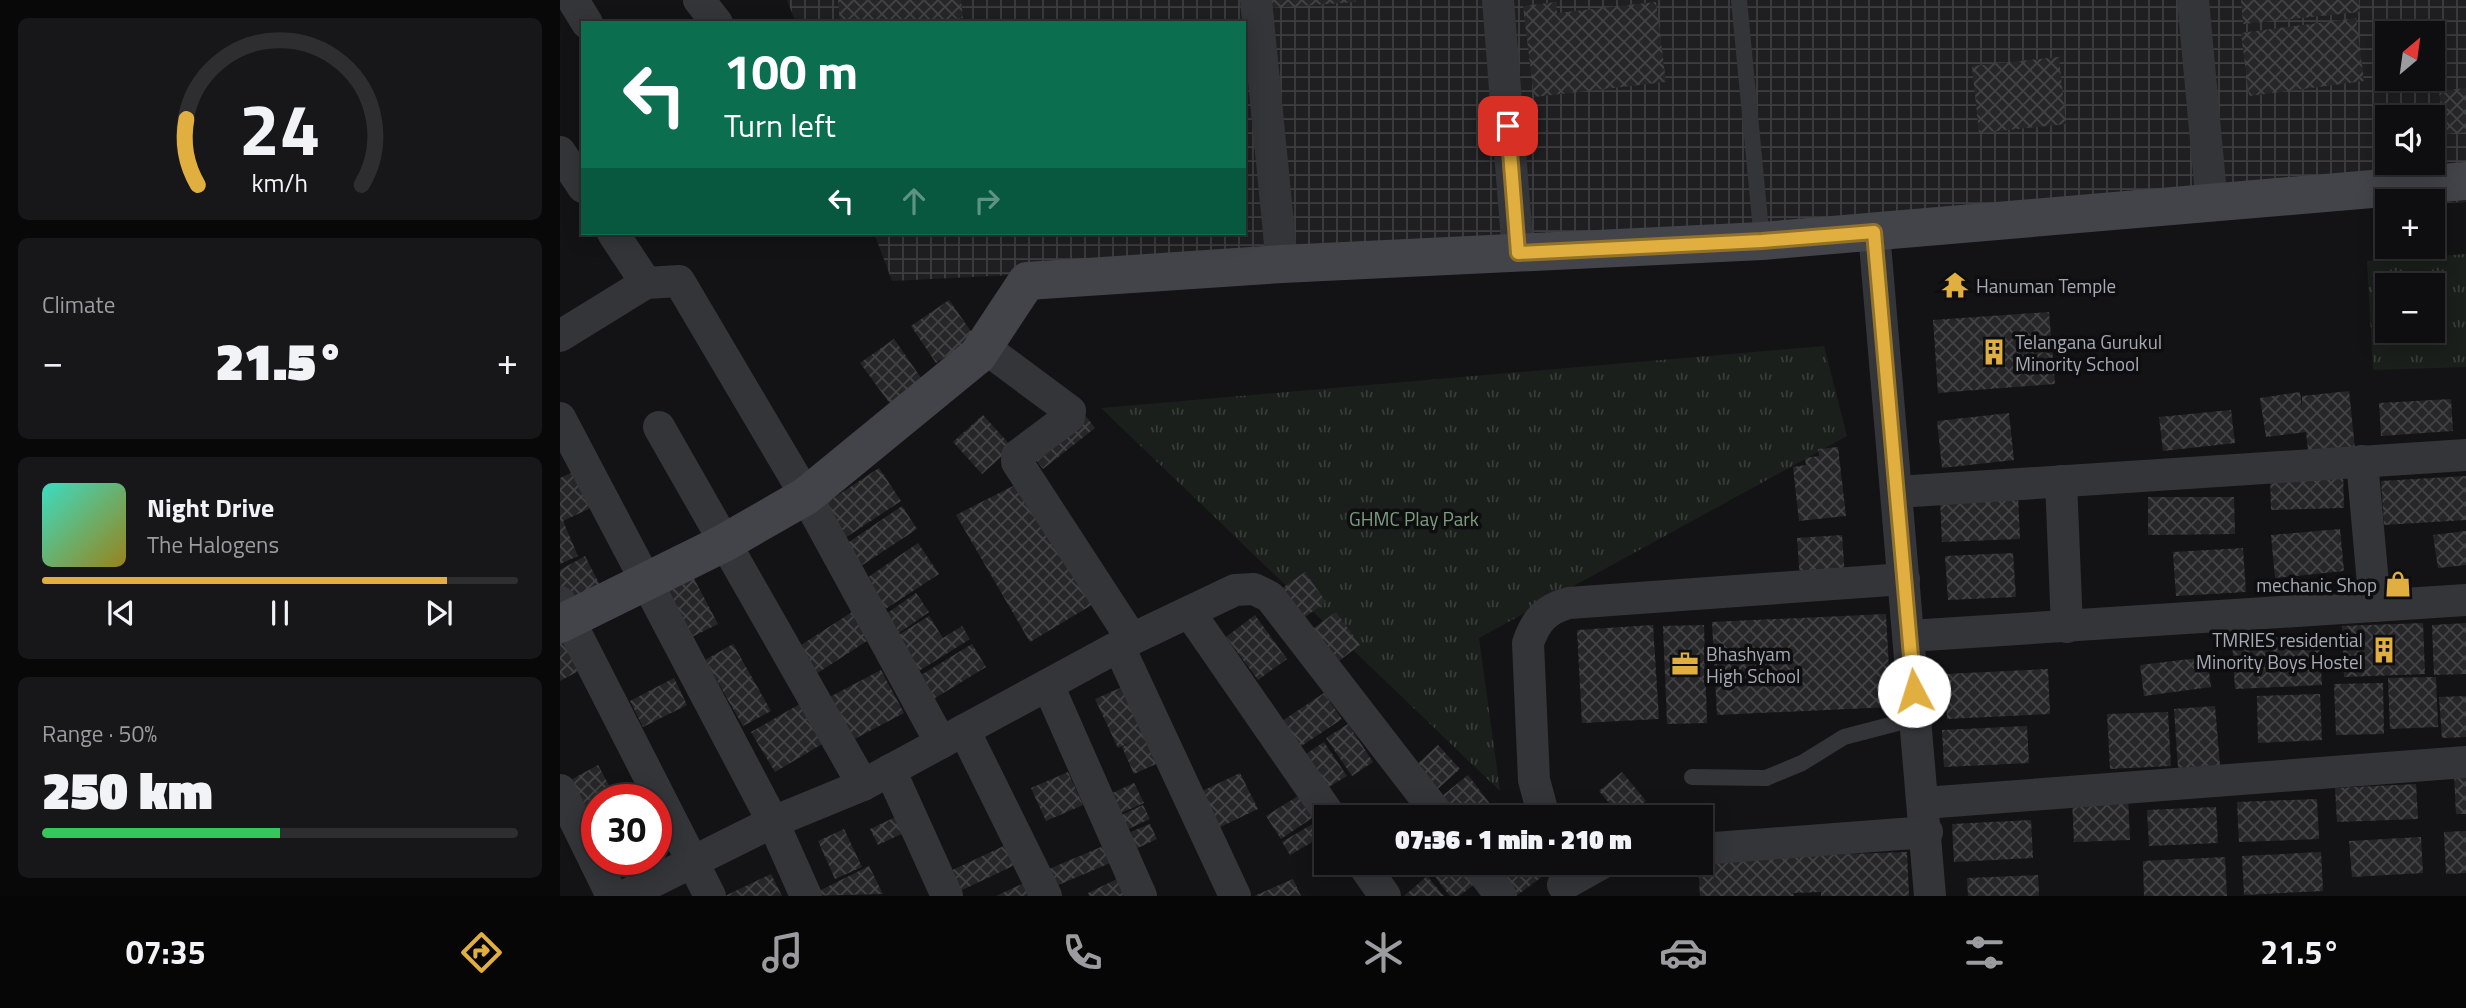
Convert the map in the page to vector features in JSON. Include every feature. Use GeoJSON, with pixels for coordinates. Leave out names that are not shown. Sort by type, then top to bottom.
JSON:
{"type":"FeatureCollection","features":[{"type":"Feature","properties":{"kind":"street"},"geometry":{"type":"LineString","coordinates":[[573,0],[586,21]]}},
{"type":"Feature","properties":{"kind":"street"},"geometry":{"type":"LineString","coordinates":[[699,0],[715,21]]}},
{"type":"Feature","properties":{"kind":"street"},"geometry":{"type":"LineString","coordinates":[[1256,0],[1282,264]]}},
{"type":"Feature","properties":{"kind":"street"},"geometry":{"type":"LineString","coordinates":[[1498,0],[1518,253]]}},
{"type":"Feature","properties":{"kind":"street"},"geometry":{"type":"LineString","coordinates":[[2193,0],[2212,205]]}},
{"type":"Feature","properties":{"kind":"street"},"geometry":{"type":"LineString","coordinates":[[560,152],[581,184]]}},
{"type":"Feature","properties":{"kind":"street"},"geometry":{"type":"LineString","coordinates":[[710,896],[563,615],[646,581],[724,543],[806,496],[985,348],[1027,281],[1282,264],[1762,241],[2212,205],[2466,181]]}},
{"type":"Feature","properties":{"kind":"street"},"geometry":{"type":"LineString","coordinates":[[1874,232],[1930,896]]}},
{"type":"Feature","properties":{"kind":"street"},"geometry":{"type":"LineString","coordinates":[[614,235],[646,282]]}},
{"type":"Feature","properties":{"kind":"street"},"geometry":{"type":"LineString","coordinates":[[560,336],[646,282],[679,281],[1046,896]]}},
{"type":"Feature","properties":{"kind":"street"},"geometry":{"type":"LineString","coordinates":[[985,348],[1070,411],[1069,416],[1017,456],[1017,462],[1125,643],[1235,896]]}},
{"type":"Feature","properties":{"kind":"street"},"geometry":{"type":"LineString","coordinates":[[560,418],[773,822],[806,896]]}},
{"type":"Feature","properties":{"kind":"street"},"geometry":{"type":"LineString","coordinates":[[659,428],[724,543],[877,778],[947,896]]}},
{"type":"Feature","properties":{"kind":"street"},"geometry":{"type":"LineString","coordinates":[[1897,492],[2466,454]]}},
{"type":"Feature","properties":{"kind":"street"},"geometry":{"type":"LineString","coordinates":[[2362,461],[2375,606]]}},
{"type":"Feature","properties":{"kind":"street"},"geometry":{"type":"LineString","coordinates":[[2061,481],[2067,626]]}},
{"type":"Feature","properties":{"kind":"street"},"geometry":{"type":"LineString","coordinates":[[1541,805],[1534,780],[1528,643],[1535,623],[1545,613],[1569,603],[1904,579]]}},
{"type":"Feature","properties":{"kind":"street"},"geometry":{"type":"LineString","coordinates":[[624,896],[773,822],[877,778],[1125,643],[1235,590],[1254,589],[1270,597],[1431,805]]}},
{"type":"Feature","properties":{"kind":"street"},"geometry":{"type":"LineString","coordinates":[[1909,636],[2466,600]]}},
{"type":"Feature","properties":{"kind":"street"},"geometry":{"type":"LineString","coordinates":[[1190,613],[1323,805]]}},
{"type":"Feature","properties":{"kind":"street"},"geometry":{"type":"LineString","coordinates":[[1048,685],[1141,896]]}},
{"type":"Feature","properties":{"kind":"street"},"geometry":{"type":"LineString","coordinates":[[1713,847],[1925,817],[2466,762]]}},
{"type":"Feature","properties":{"kind":"street"},"geometry":{"type":"LineString","coordinates":[[560,790],[611,896]]}},
{"type":"Feature","properties":{"kind":"street"},"geometry":{"type":"LineString","coordinates":[[1370,875],[1385,896]]}},
{"type":"Feature","properties":{"kind":"street"},"geometry":{"type":"LineString","coordinates":[[1485,875],[1501,896]]}},
{"type":"Feature","properties":{"kind":"lane"},"geometry":{"type":"LineString","coordinates":[[1739,0],[1762,241]]}},
{"type":"Feature","properties":{"kind":"lane"},"geometry":{"type":"LineString","coordinates":[[1692,777],[1766,778],[1802,763],[1844,737],[1917,718]]}},
{"type":"Feature","properties":{"kind":"shaded area"},"geometry":{"type":"Polygon","coordinates":[[[787,0],[2466,0],[2466,202],[2445,203],[2445,189],[2375,189],[2375,207],[892,281],[875,235],[1246,235],[1246,21],[795,21],[787,0]]]}},
{"type":"Feature","properties":{"kind":"green space"},"geometry":{"type":"Polygon","coordinates":[[[2466,254],[2466,367],[2373,370],[2367,261],[2445,259],[2445,255],[2466,254]]]}},
{"type":"Feature","properties":{"kind":"green space","name":"GHMC Play Park"},"geometry":{"type":"Polygon","coordinates":[[[1824,346],[1847,436],[1479,638],[1500,791],[1101,408],[1824,346]]]}},
{"type":"Feature","properties":{"kind":"building"},"geometry":{"type":"Polygon","coordinates":[[[838,0],[961,0],[963,18],[926,21],[840,21],[838,0]]]}},
{"type":"Feature","properties":{"kind":"building"},"geometry":{"type":"Polygon","coordinates":[[[1270,0],[1356,0],[1356,2],[1271,8],[1270,0]]]}},
{"type":"Feature","properties":{"kind":"building"},"geometry":{"type":"Polygon","coordinates":[[[2241,0],[2359,0],[2360,12],[2243,24],[2241,0]]]}},
{"type":"Feature","properties":{"kind":"building"},"geometry":{"type":"Polygon","coordinates":[[[1556,2],[1557,13],[1656,2],[1666,82],[1534,97],[1523,6],[1556,2]]]}},
{"type":"Feature","properties":{"kind":"building"},"geometry":{"type":"Polygon","coordinates":[[[2356,18],[2364,81],[2249,96],[2241,33],[2356,18]]]}},
{"type":"Feature","properties":{"kind":"building"},"geometry":{"type":"Polygon","coordinates":[[[2059,57],[2066,124],[1979,133],[1972,66],[2059,57]]]}},
{"type":"Feature","properties":{"kind":"building"},"geometry":{"type":"Polygon","coordinates":[[[2466,88],[2466,132],[2445,134],[2445,105],[2441,105],[2439,91],[2466,88]]]}},
{"type":"Feature","properties":{"kind":"building"},"geometry":{"type":"Polygon","coordinates":[[[949,300],[975,337],[936,363],[911,326],[949,300]]]}},
{"type":"Feature","properties":{"kind":"building","name":"Telangana Gurukul Minority School"},"geometry":{"type":"Polygon","coordinates":[[[2049,312],[2055,384],[1938,393],[1933,320],[2049,312]]]}},
{"type":"Feature","properties":{"kind":"building"},"geometry":{"type":"Polygon","coordinates":[[[894,339],[924,382],[891,405],[860,363],[894,339]]]}},
{"type":"Feature","properties":{"kind":"building"},"geometry":{"type":"Polygon","coordinates":[[[2349,391],[2356,458],[2309,460],[2306,432],[2266,437],[2260,398],[2300,392],[2302,408],[2302,396],[2349,391]]]}},
{"type":"Feature","properties":{"kind":"building"},"geometry":{"type":"Polygon","coordinates":[[[2451,399],[2453,431],[2381,436],[2379,403],[2451,399]]]}},
{"type":"Feature","properties":{"kind":"building"},"geometry":{"type":"Polygon","coordinates":[[[2231,410],[2235,443],[2163,451],[2159,417],[2231,410]]]}},
{"type":"Feature","properties":{"kind":"building"},"geometry":{"type":"Polygon","coordinates":[[[2009,413],[2014,460],[1942,468],[1937,421],[2009,413]]]}},
{"type":"Feature","properties":{"kind":"building"},"geometry":{"type":"Polygon","coordinates":[[[983,415],[1012,447],[982,474],[953,442],[983,415]]]}},
{"type":"Feature","properties":{"kind":"building"},"geometry":{"type":"Polygon","coordinates":[[[1085,415],[1095,428],[1043,469],[1033,456],[1085,415]]]}},
{"type":"Feature","properties":{"kind":"building"},"geometry":{"type":"Polygon","coordinates":[[[1838,447],[1846,516],[1799,521],[1793,467],[1806,465],[1805,458],[1819,456],[1818,449],[1838,447]]]}},
{"type":"Feature","properties":{"kind":"building"},"geometry":{"type":"Polygon","coordinates":[[[879,468],[901,501],[842,540],[820,507],[879,468]]]}},
{"type":"Feature","properties":{"kind":"building"},"geometry":{"type":"Polygon","coordinates":[[[580,469],[597,505],[563,521],[578,556],[560,564],[560,478],[580,469]]]}},
{"type":"Feature","properties":{"kind":"building"},"geometry":{"type":"Polygon","coordinates":[[[2343,472],[2344,508],[2271,510],[2270,474],[2343,472]]]}},
{"type":"Feature","properties":{"kind":"building"},"geometry":{"type":"Polygon","coordinates":[[[2466,476],[2466,520],[2384,525],[2381,481],[2466,476]]]}},
{"type":"Feature","properties":{"kind":"building"},"geometry":{"type":"Polygon","coordinates":[[[1019,483],[1095,603],[1030,642],[956,515],[1019,483]]]}},
{"type":"Feature","properties":{"kind":"building"},"geometry":{"type":"Polygon","coordinates":[[[2018,495],[2020,539],[1942,542],[1940,499],[2018,495]]]}},
{"type":"Feature","properties":{"kind":"building"},"geometry":{"type":"Polygon","coordinates":[[[2148,497],[2234,497],[2235,534],[2148,535],[2148,497]]]}},
{"type":"Feature","properties":{"kind":"building"},"geometry":{"type":"Polygon","coordinates":[[[902,506],[917,529],[858,568],[843,546],[902,506]]]}},
{"type":"Feature","properties":{"kind":"building"},"geometry":{"type":"Polygon","coordinates":[[[2340,529],[2344,571],[2275,578],[2271,535],[2340,529]]]}},
{"type":"Feature","properties":{"kind":"building"},"geometry":{"type":"Polygon","coordinates":[[[2466,531],[2466,565],[2438,568],[2433,535],[2466,531]]]}},
{"type":"Feature","properties":{"kind":"building"},"geometry":{"type":"Polygon","coordinates":[[[1842,535],[1845,577],[1800,581],[1797,538],[1842,535]]]}},
{"type":"Feature","properties":{"kind":"building"},"geometry":{"type":"Polygon","coordinates":[[[918,543],[939,574],[884,610],[864,580],[918,543]]]}},
{"type":"Feature","properties":{"kind":"building"},"geometry":{"type":"Polygon","coordinates":[[[2243,548],[2246,592],[2176,596],[2173,552],[2243,548]]]}},
{"type":"Feature","properties":{"kind":"building"},"geometry":{"type":"Polygon","coordinates":[[[2013,553],[2016,597],[1948,600],[1945,556],[2013,553]]]}},
{"type":"Feature","properties":{"kind":"building"},"geometry":{"type":"Polygon","coordinates":[[[585,556],[604,593],[572,609],[560,585],[560,570],[585,556]]]}},
{"type":"Feature","properties":{"kind":"building"},"geometry":{"type":"Polygon","coordinates":[[[1305,572],[1326,602],[1298,622],[1277,592],[1305,572]]]}},
{"type":"Feature","properties":{"kind":"building"},"geometry":{"type":"Polygon","coordinates":[[[691,573],[718,624],[686,640],[659,589],[691,573]]]}},
{"type":"Feature","properties":{"kind":"building"},"geometry":{"type":"Polygon","coordinates":[[[916,593],[929,612],[899,633],[886,614],[916,593]]]}},
{"type":"Feature","properties":{"kind":"building"},"geometry":{"type":"Polygon","coordinates":[[[855,610],[873,637],[816,674],[798,647],[855,610]]]}},
{"type":"Feature","properties":{"kind":"building"},"geometry":{"type":"Polygon","coordinates":[[[1336,612],[1360,645],[1331,667],[1307,633],[1336,612]]]}},
{"type":"Feature","properties":{"kind":"building"},"geometry":{"type":"Polygon","coordinates":[[[1886,614],[1891,707],[1717,715],[1712,622],[1886,614]]]}},
{"type":"Feature","properties":{"kind":"building"},"geometry":{"type":"Polygon","coordinates":[[[1255,615],[1287,659],[1258,680],[1226,637],[1255,615]]]}},
{"type":"Feature","properties":{"kind":"building"},"geometry":{"type":"Polygon","coordinates":[[[929,616],[943,638],[962,626],[970,639],[914,674],[892,639],[929,616]]]}},
{"type":"Feature","properties":{"kind":"building","name":"TMRIES residential Minority Boys Hostel"},"geometry":{"type":"Polygon","coordinates":[[[2423,623],[2425,674],[2344,677],[2342,626],[2423,623]]]}},
{"type":"Feature","properties":{"kind":"building"},"geometry":{"type":"Polygon","coordinates":[[[2466,623],[2466,674],[2434,675],[2432,625],[2466,623]]]}},
{"type":"Feature","properties":{"kind":"building"},"geometry":{"type":"Polygon","coordinates":[[[1653,625],[1659,719],[1582,723],[1577,630],[1653,625]]]}},
{"type":"Feature","properties":{"kind":"building"},"geometry":{"type":"Polygon","coordinates":[[[1704,625],[1707,723],[1667,724],[1663,626],[1704,625]]]}},
{"type":"Feature","properties":{"kind":"building"},"geometry":{"type":"Polygon","coordinates":[[[2319,635],[2322,685],[2235,689],[2232,639],[2319,635]]]}},
{"type":"Feature","properties":{"kind":"building"},"geometry":{"type":"Polygon","coordinates":[[[560,637],[584,668],[560,681],[560,637]]]}},
{"type":"Feature","properties":{"kind":"building"},"geometry":{"type":"Polygon","coordinates":[[[733,644],[771,711],[743,726],[705,660],[733,644]]]}},
{"type":"Feature","properties":{"kind":"building"},"geometry":{"type":"Polygon","coordinates":[[[972,644],[986,667],[927,703],[913,680],[972,644]]]}},
{"type":"Feature","properties":{"kind":"building"},"geometry":{"type":"Polygon","coordinates":[[[2207,657],[2211,687],[2144,696],[2140,665],[2207,657]]]}},
{"type":"Feature","properties":{"kind":"building"},"geometry":{"type":"Polygon","coordinates":[[[2048,669],[2050,714],[1947,719],[1945,674],[2048,669]]]}},
{"type":"Feature","properties":{"kind":"building"},"geometry":{"type":"Polygon","coordinates":[[[881,670],[904,713],[845,744],[822,701],[881,670]]]}},
{"type":"Feature","properties":{"kind":"building"},"geometry":{"type":"Polygon","coordinates":[[[2436,677],[2438,727],[2390,729],[2388,678],[2436,677]]]}},
{"type":"Feature","properties":{"kind":"building"},"geometry":{"type":"Polygon","coordinates":[[[674,678],[687,705],[643,727],[630,701],[674,678]]]}},
{"type":"Feature","properties":{"kind":"building"},"geometry":{"type":"Polygon","coordinates":[[[2383,683],[2384,734],[2336,735],[2334,684],[2383,683]]]}},
{"type":"Feature","properties":{"kind":"building"},"geometry":{"type":"Polygon","coordinates":[[[1129,684],[1156,764],[1134,774],[1122,747],[1139,738],[1118,748],[1095,699],[1129,684]]]}},
{"type":"Feature","properties":{"kind":"building"},"geometry":{"type":"Polygon","coordinates":[[[1324,693],[1342,719],[1294,751],[1276,725],[1324,693]]]}},
{"type":"Feature","properties":{"kind":"building"},"geometry":{"type":"Polygon","coordinates":[[[2320,694],[2322,740],[2258,743],[2257,696],[2320,694]]]}},
{"type":"Feature","properties":{"kind":"building"},"geometry":{"type":"Polygon","coordinates":[[[2466,696],[2466,737],[2442,738],[2439,697],[2466,696]]]}},
{"type":"Feature","properties":{"kind":"building"},"geometry":{"type":"Polygon","coordinates":[[[805,701],[829,740],[775,772],[751,732],[805,701]]]}},
{"type":"Feature","properties":{"kind":"building"},"geometry":{"type":"Polygon","coordinates":[[[2215,706],[2220,765],[2178,768],[2174,709],[2215,706]]]}},
{"type":"Feature","properties":{"kind":"building"},"geometry":{"type":"Polygon","coordinates":[[[2168,712],[2171,766],[2110,769],[2107,714],[2168,712]]]}},
{"type":"Feature","properties":{"kind":"building"},"geometry":{"type":"Polygon","coordinates":[[[1348,724],[1373,762],[1352,776],[1326,738],[1348,724]]]}},
{"type":"Feature","properties":{"kind":"building"},"geometry":{"type":"Polygon","coordinates":[[[2027,726],[2029,763],[1944,767],[1942,730],[2027,726]]]}},
{"type":"Feature","properties":{"kind":"building"},"geometry":{"type":"Polygon","coordinates":[[[1324,742],[1347,776],[1322,791],[1300,758],[1324,742]]]}},
{"type":"Feature","properties":{"kind":"building"},"geometry":{"type":"Polygon","coordinates":[[[1438,745],[1460,769],[1433,793],[1412,769],[1438,745]]]}},
{"type":"Feature","properties":{"kind":"building"},"geometry":{"type":"Polygon","coordinates":[[[598,765],[608,784],[581,784],[581,811],[565,783],[598,765]]]}},
{"type":"Feature","properties":{"kind":"building"},"geometry":{"type":"Polygon","coordinates":[[[1068,772],[1083,805],[1046,821],[1031,788],[1068,772]]]}},
{"type":"Feature","properties":{"kind":"building"},"geometry":{"type":"Polygon","coordinates":[[[1622,772],[1646,801],[1641,805],[1611,805],[1599,791],[1622,772]]]}},
{"type":"Feature","properties":{"kind":"building"},"geometry":{"type":"Polygon","coordinates":[[[2466,772],[2466,814],[2456,814],[2454,773],[2466,772]]]}},
{"type":"Feature","properties":{"kind":"building"},"geometry":{"type":"Polygon","coordinates":[[[1240,773],[1258,809],[1214,830],[1196,794],[1240,773]]]}},
{"type":"Feature","properties":{"kind":"building"},"geometry":{"type":"Polygon","coordinates":[[[1468,775],[1491,805],[1441,805],[1437,800],[1468,775]]]}},
{"type":"Feature","properties":{"kind":"building"},"geometry":{"type":"Polygon","coordinates":[[[1134,783],[1144,803],[1117,815],[1108,795],[1134,783]]]}},
{"type":"Feature","properties":{"kind":"building"},"geometry":{"type":"Polygon","coordinates":[[[2416,784],[2418,819],[2337,822],[2335,788],[2416,784]]]}},
{"type":"Feature","properties":{"kind":"building"},"geometry":{"type":"Polygon","coordinates":[[[1298,796],[1312,818],[1281,839],[1266,816],[1298,796]]]}},
{"type":"Feature","properties":{"kind":"building"},"geometry":{"type":"Polygon","coordinates":[[[2128,797],[2130,840],[2074,842],[2072,800],[2128,797]]]}},
{"type":"Feature","properties":{"kind":"building"},"geometry":{"type":"Polygon","coordinates":[[[2317,799],[2319,839],[2239,842],[2237,802],[2317,799]]]}},
{"type":"Feature","properties":{"kind":"building"},"geometry":{"type":"Polygon","coordinates":[[[1143,805],[1150,819],[1124,831],[1117,817],[1143,805]]]}},
{"type":"Feature","properties":{"kind":"building"},"geometry":{"type":"Polygon","coordinates":[[[2216,807],[2218,843],[2149,846],[2147,810],[2216,807]]]}},
{"type":"Feature","properties":{"kind":"building"},"geometry":{"type":"Polygon","coordinates":[[[904,813],[912,829],[878,845],[870,829],[904,813]]]}},
{"type":"Feature","properties":{"kind":"building"},"geometry":{"type":"Polygon","coordinates":[[[2031,820],[2033,858],[1954,862],[1952,824],[2031,820]]]}},
{"type":"Feature","properties":{"kind":"building"},"geometry":{"type":"Polygon","coordinates":[[[1314,823],[1314,841],[1290,855],[1282,842],[1314,823]]]}},
{"type":"Feature","properties":{"kind":"building"},"geometry":{"type":"Polygon","coordinates":[[[1150,824],[1157,839],[1131,851],[1123,835],[1150,824]]]}},
{"type":"Feature","properties":{"kind":"building"},"geometry":{"type":"Polygon","coordinates":[[[844,829],[862,867],[835,879],[818,841],[844,829]]]}},
{"type":"Feature","properties":{"kind":"building"},"geometry":{"type":"Polygon","coordinates":[[[2466,831],[2466,873],[2446,874],[2444,832],[2466,831]]]}},
{"type":"Feature","properties":{"kind":"building"},"geometry":{"type":"Polygon","coordinates":[[[2421,837],[2423,873],[2352,877],[2349,841],[2421,837]]]}},
{"type":"Feature","properties":{"kind":"building"},"geometry":{"type":"Polygon","coordinates":[[[1008,844],[1017,864],[958,892],[948,872],[1008,844]]]}},
{"type":"Feature","properties":{"kind":"building"},"geometry":{"type":"Polygon","coordinates":[[[1108,844],[1115,861],[1049,889],[1042,872],[1108,844]]]}},
{"type":"Feature","properties":{"kind":"building"},"geometry":{"type":"Polygon","coordinates":[[[1907,852],[1909,896],[1821,896],[1821,892],[1793,893],[1794,896],[1700,896],[1699,875],[1713,875],[1713,859],[1907,852]]]}},
{"type":"Feature","properties":{"kind":"building"},"geometry":{"type":"Polygon","coordinates":[[[2321,852],[2323,891],[2244,895],[2242,856],[2321,852]]]}},
{"type":"Feature","properties":{"kind":"building"},"geometry":{"type":"Polygon","coordinates":[[[2225,857],[2227,896],[2144,896],[2143,861],[2225,857]]]}},
{"type":"Feature","properties":{"kind":"building"},"geometry":{"type":"Polygon","coordinates":[[[869,866],[883,894],[809,896],[869,866]]]}},
{"type":"Feature","properties":{"kind":"building"},"geometry":{"type":"Polygon","coordinates":[[[771,874],[782,896],[725,896],[771,874]]]}},
{"type":"Feature","properties":{"kind":"building"},"geometry":{"type":"Polygon","coordinates":[[[1433,875],[1474,875],[1479,881],[1459,896],[1450,896],[1433,875]]]}},
{"type":"Feature","properties":{"kind":"building"},"geometry":{"type":"Polygon","coordinates":[[[1500,875],[1545,875],[1516,896],[1500,875]]]}},
{"type":"Feature","properties":{"kind":"building"},"geometry":{"type":"Polygon","coordinates":[[[2038,875],[2039,896],[1968,896],[1967,878],[2038,875]]]}},
{"type":"Feature","properties":{"kind":"building"},"geometry":{"type":"Polygon","coordinates":[[[1427,876],[1444,896],[1404,896],[1427,876]]]}},
{"type":"Feature","properties":{"kind":"building"},"geometry":{"type":"Polygon","coordinates":[[[1121,877],[1130,896],[1089,896],[1088,893],[1121,877]]]}},
{"type":"Feature","properties":{"kind":"building"},"geometry":{"type":"Polygon","coordinates":[[[1293,879],[1301,896],[1254,896],[1293,879]]]}},
{"type":"Feature","properties":{"kind":"building"},"geometry":{"type":"Polygon","coordinates":[[[1024,883],[1030,896],[996,896],[1024,883]]]}},
{"type":"Feature","properties":{"kind":"place","name":"Hanuman Temple"},"geometry":{"type":"Point","coordinates":[1955,285]}},
{"type":"Feature","properties":{"kind":"place","name":"Telangana Gurukul Minority School"},"geometry":{"type":"Point","coordinates":[1994,352]}},
{"type":"Feature","properties":{"kind":"place","name":"mechanic Shop"},"geometry":{"type":"Point","coordinates":[2398,584]}},
{"type":"Feature","properties":{"kind":"place","name":"TMRIES residential Minority Boys Hostel"},"geometry":{"type":"Point","coordinates":[2384,650]}},
{"type":"Feature","properties":{"kind":"place","name":"Bhashyam High School"},"geometry":{"type":"Point","coordinates":[1685,664]}},
{"type":"Feature","properties":{"kind":"route"},"geometry":{"type":"LineString","coordinates":[[1508,126],[1518,253],[1762,241],[1874,232],[1914,691]]}}]}
